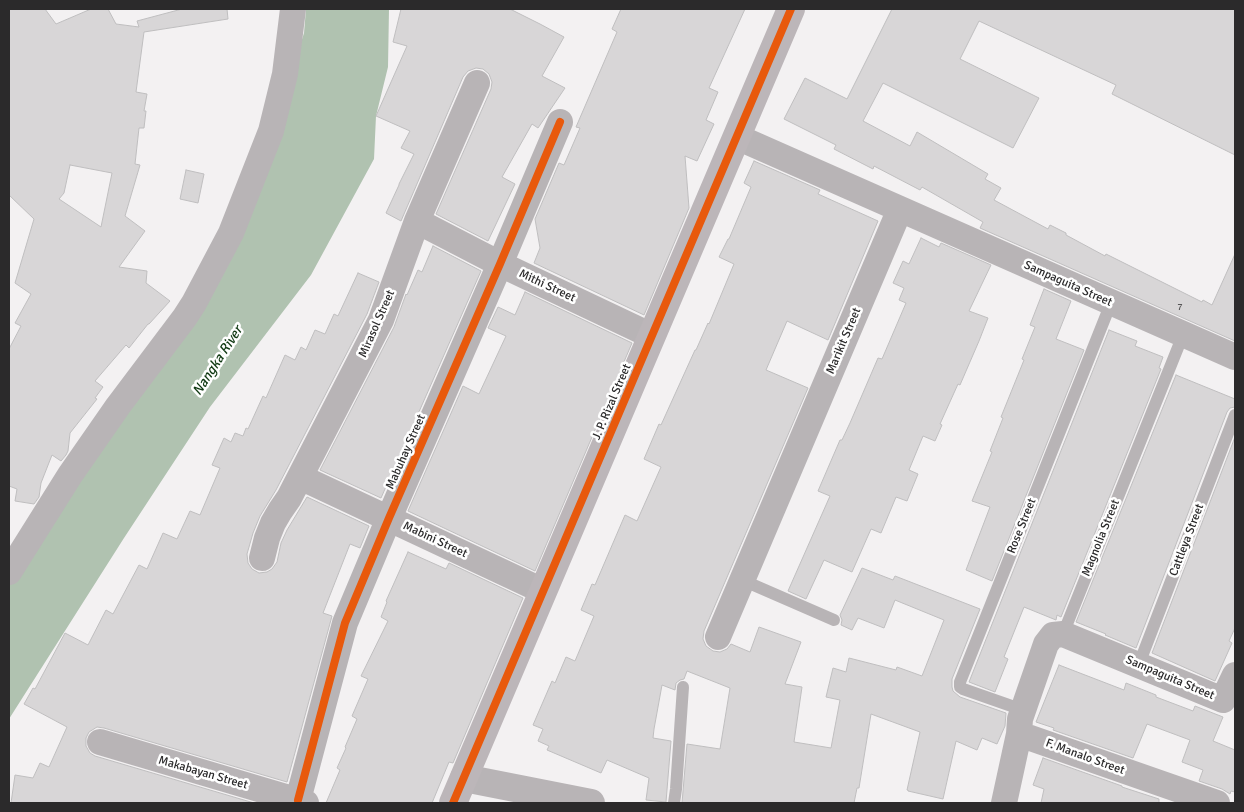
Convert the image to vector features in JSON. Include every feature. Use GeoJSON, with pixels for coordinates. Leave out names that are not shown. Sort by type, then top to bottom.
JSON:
{"type":"FeatureCollection","features":[{"type":"Feature","properties":{"kind":"main road","name":"J. P. Rizal Street"},"geometry":{"type":"LineString","coordinates":[[453,803],[791,9]]}},
{"type":"Feature","properties":{"kind":"street"},"geometry":{"type":"LineString","coordinates":[[9,572],[76,467],[118,406],[185,318],[231,233],[270,131],[285,74],[293,9]]}},
{"type":"Feature","properties":{"kind":"street","name":"Mirasol Street"},"geometry":{"type":"LineString","coordinates":[[262,558],[273,523],[289,498],[381,320],[417,221],[477,83]]}},
{"type":"Feature","properties":{"kind":"street","name":"Mabuhay Street"},"geometry":{"type":"LineString","coordinates":[[302,802],[345,623],[560,122]]}},
{"type":"Feature","properties":{"kind":"street"},"geometry":{"type":"LineString","coordinates":[[737,137],[900,209]]}},
{"type":"Feature","properties":{"kind":"street","name":"Sampaguita Street"},"geometry":{"type":"LineString","coordinates":[[900,209],[1235,357]]}},
{"type":"Feature","properties":{"kind":"street","name":"Marikit Street"},"geometry":{"type":"LineString","coordinates":[[718,637],[900,209]]}},
{"type":"Feature","properties":{"kind":"street","name":"Mithi Street"},"geometry":{"type":"LineString","coordinates":[[417,221],[500,264],[652,336]]}},
{"type":"Feature","properties":{"kind":"street","name":"Mabini Street"},"geometry":{"type":"LineString","coordinates":[[300,476],[544,590]]}},
{"type":"Feature","properties":{"kind":"street"},"geometry":{"type":"LineString","coordinates":[[1004,803],[1021,722],[1046,644],[1053,635],[1063,634]]}},
{"type":"Feature","properties":{"kind":"street","name":"Sampaguita Street"},"geometry":{"type":"LineString","coordinates":[[1063,634],[1223,700],[1235,675]]}},
{"type":"Feature","properties":{"kind":"street","name":"F. Manalo Street"},"geometry":{"type":"LineString","coordinates":[[1021,722],[1217,803]]}},
{"type":"Feature","properties":{"kind":"street","name":"Makabayan Street"},"geometry":{"type":"LineString","coordinates":[[100,742],[302,802]]}},
{"type":"Feature","properties":{"kind":"street"},"geometry":{"type":"LineString","coordinates":[[464,778],[591,803]]}},
{"type":"Feature","properties":{"kind":"lane","name":"Rose Street"},"geometry":{"type":"LineString","coordinates":[[1021,722],[963,689],[960,687],[960,682],[1111,303]]}},
{"type":"Feature","properties":{"kind":"lane","name":"Magnolia Street"},"geometry":{"type":"LineString","coordinates":[[1063,634],[1183,334]]}},
{"type":"Feature","properties":{"kind":"lane","name":"Cattleya Street"},"geometry":{"type":"LineString","coordinates":[[1139,664],[1235,415]]}},
{"type":"Feature","properties":{"kind":"lane"},"geometry":{"type":"LineString","coordinates":[[742,580],[834,620]]}},
{"type":"Feature","properties":{"kind":"lane"},"geometry":{"type":"LineString","coordinates":[[674,803],[683,687]]}},
{"type":"Feature","properties":{"kind":"water","name":"Nangka River"},"geometry":{"type":"Polygon","coordinates":[[[306,9],[389,9],[388,67],[376,116],[374,159],[311,275],[210,407],[9,719],[9,566],[172,331],[286,89],[304,33],[306,9]]]}},
{"type":"Feature","properties":{"kind":"building"},"geometry":{"type":"Polygon","coordinates":[[[9,9],[45,9],[56,24],[91,9],[108,9],[116,24],[139,27],[137,21],[182,9],[227,9],[228,19],[144,32],[136,92],[147,94],[144,111],[146,111],[144,128],[139,128],[135,164],[140,165],[125,216],[145,231],[119,267],[147,271],[146,283],[170,301],[129,348],[126,345],[95,381],[103,387],[95,398],[97,399],[70,433],[66,455],[61,461],[52,455],[41,483],[39,497],[34,504],[15,501],[17,489],[9,486],[9,349],[21,326],[15,323],[31,294],[15,283],[34,219],[9,195],[9,9]],[[70,165],[64,193],[59,199],[101,227],[112,173],[70,165]]]}},
{"type":"Feature","properties":{"kind":"building"},"geometry":{"type":"Polygon","coordinates":[[[401,9],[510,9],[564,37],[542,76],[565,88],[538,128],[532,124],[502,177],[515,184],[488,241],[436,214],[491,89],[492,82],[489,74],[483,69],[476,68],[468,71],[463,77],[401,221],[386,213],[414,154],[401,148],[410,131],[376,116],[407,46],[393,42],[401,9]]]}},
{"type":"Feature","properties":{"kind":"building"},"geometry":{"type":"Polygon","coordinates":[[[621,9],[745,9],[709,88],[718,92],[706,120],[714,124],[697,161],[685,156],[689,208],[644,315],[534,263],[540,248],[535,219],[559,163],[564,165],[580,128],[576,127],[617,32],[612,29],[621,9]]]}},
{"type":"Feature","properties":{"kind":"building"},"geometry":{"type":"Polygon","coordinates":[[[892,9],[1235,9],[1235,155],[1112,94],[1116,85],[979,21],[960,59],[1039,98],[1013,148],[883,83],[863,121],[910,146],[917,132],[988,174],[985,179],[1001,188],[994,200],[1048,229],[1050,225],[1105,256],[1106,254],[1202,302],[1203,300],[1212,305],[1235,254],[1235,341],[980,228],[983,222],[922,187],[920,190],[874,166],[873,169],[834,149],[836,145],[784,119],[805,78],[847,99],[892,9]]]}},
{"type":"Feature","properties":{"kind":"building"},"geometry":{"type":"Polygon","coordinates":[[[754,161],[820,190],[818,194],[878,221],[828,340],[787,321],[766,370],[808,388],[704,631],[703,639],[706,646],[713,651],[720,652],[727,649],[731,644],[750,652],[759,627],[801,642],[785,684],[802,687],[794,742],[831,748],[840,700],[826,697],[833,668],[846,672],[849,658],[896,670],[897,667],[922,676],[944,620],[895,600],[884,628],[858,618],[852,630],[841,625],[840,615],[862,568],[893,580],[895,576],[980,609],[952,679],[952,687],[953,691],[960,697],[1006,713],[1005,726],[997,744],[982,738],[977,750],[956,741],[943,799],[907,790],[920,732],[871,714],[859,788],[857,788],[854,803],[682,803],[687,744],[720,749],[730,688],[687,671],[684,679],[676,683],[675,690],[662,685],[654,729],[653,738],[671,741],[666,802],[646,800],[649,778],[607,760],[601,773],[547,750],[549,746],[538,741],[543,729],[533,725],[552,681],[555,683],[566,657],[575,661],[594,616],[581,610],[592,584],[595,585],[625,515],[637,521],[661,467],[644,459],[659,424],[661,425],[709,324],[734,264],[719,257],[729,239],[751,187],[744,183],[754,161]]]}},
{"type":"Feature","properties":{"kind":"building"},"geometry":{"type":"Polygon","coordinates":[[[186,170],[204,174],[198,203],[180,199],[186,170]]]}},
{"type":"Feature","properties":{"kind":"building"},"geometry":{"type":"Polygon","coordinates":[[[921,238],[939,247],[941,243],[991,265],[969,311],[988,318],[960,385],[958,384],[940,424],[942,425],[935,441],[923,436],[909,470],[918,474],[907,501],[896,497],[881,533],[871,529],[852,572],[824,560],[806,599],[788,591],[830,496],[818,491],[878,358],[882,359],[906,303],[899,300],[904,288],[893,283],[903,261],[909,264],[921,238]]]}},
{"type":"Feature","properties":{"kind":"building"},"geometry":{"type":"Polygon","coordinates":[[[433,246],[481,271],[381,498],[320,470],[394,327],[406,294],[418,270],[422,272],[433,246]]]}},
{"type":"Feature","properties":{"kind":"building"},"geometry":{"type":"Polygon","coordinates":[[[358,273],[379,282],[367,314],[276,490],[260,516],[247,554],[248,563],[252,569],[259,573],[272,569],[277,562],[281,543],[287,530],[307,497],[369,526],[360,548],[350,544],[323,613],[332,616],[287,782],[97,727],[89,732],[86,738],[86,746],[90,753],[95,756],[254,803],[11,803],[15,775],[33,778],[40,763],[49,767],[67,727],[24,704],[33,688],[35,689],[65,633],[88,645],[106,610],[113,614],[139,565],[147,569],[163,533],[177,539],[190,511],[200,515],[220,468],[212,465],[224,438],[231,442],[235,433],[243,436],[263,396],[266,398],[285,355],[295,360],[301,347],[306,350],[315,330],[325,334],[334,314],[338,316],[358,273]]]}},
{"type":"Feature","properties":{"kind":"building"},"geometry":{"type":"Polygon","coordinates":[[[1044,289],[1071,301],[1056,339],[1084,350],[992,581],[966,570],[990,507],[972,501],[992,452],[990,451],[1003,418],[1001,417],[1024,360],[1022,359],[1035,327],[1030,325],[1044,289]]]}},
{"type":"Feature","properties":{"kind":"building"},"geometry":{"type":"Polygon","coordinates":[[[525,292],[632,343],[535,571],[408,511],[463,386],[479,394],[506,336],[488,328],[498,307],[515,315],[525,292]]]}},
{"type":"Feature","properties":{"kind":"building"},"geometry":{"type":"Polygon","coordinates":[[[1109,330],[1137,341],[1135,346],[1163,357],[1159,368],[1161,369],[1061,617],[1057,615],[1056,620],[1024,607],[1004,657],[1008,659],[995,692],[969,682],[1109,330]]]}},
{"type":"Feature","properties":{"kind":"building"},"geometry":{"type":"Polygon","coordinates":[[[1176,375],[1235,399],[1235,407],[1230,408],[1227,412],[1136,648],[1076,622],[1176,375]]]}},
{"type":"Feature","properties":{"kind":"building"},"geometry":{"type":"Polygon","coordinates":[[[1235,437],[1235,628],[1229,641],[1232,643],[1215,681],[1152,653],[1235,437]]]}},
{"type":"Feature","properties":{"kind":"building"},"geometry":{"type":"Polygon","coordinates":[[[408,552],[446,569],[449,563],[523,598],[453,763],[449,762],[432,803],[326,803],[340,770],[337,768],[357,719],[352,716],[368,679],[361,676],[388,621],[381,617],[386,601],[408,552]]]}},
{"type":"Feature","properties":{"kind":"building"},"geometry":{"type":"Polygon","coordinates":[[[1059,665],[1124,690],[1126,683],[1193,711],[1195,706],[1223,717],[1213,741],[1235,750],[1235,792],[1231,791],[1230,794],[1222,789],[1199,781],[1203,770],[1182,762],[1190,740],[1147,724],[1133,758],[1053,730],[1054,728],[1036,722],[1059,665]]]}},
{"type":"Feature","properties":{"kind":"building"},"geometry":{"type":"Polygon","coordinates":[[[1043,758],[1159,799],[1159,803],[1041,803],[1044,789],[1033,785],[1043,758]]]}},
{"type":"Feature","properties":{"kind":"cycle path"},"geometry":{"type":"LineString","coordinates":[[453,803],[791,9]]}},
{"type":"Feature","properties":{"kind":"cycle path"},"geometry":{"type":"LineString","coordinates":[[298,800],[345,623],[560,122]]}}]}
